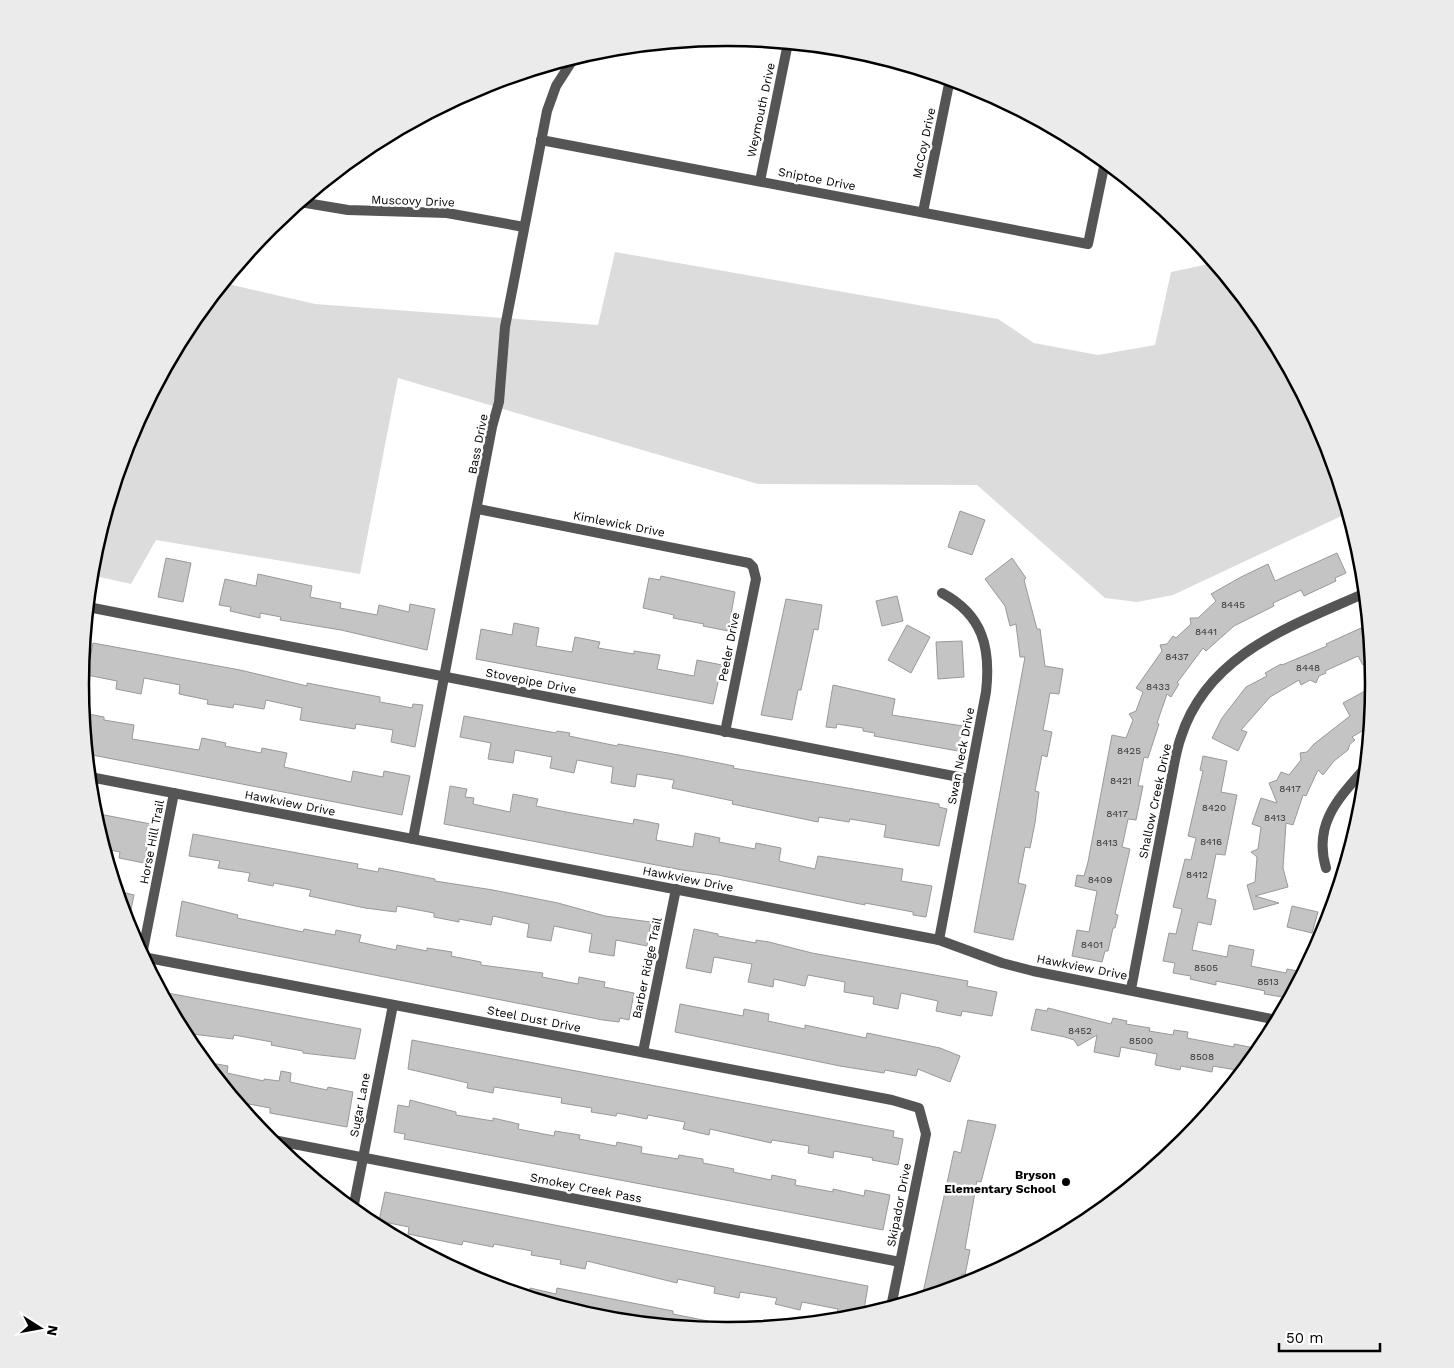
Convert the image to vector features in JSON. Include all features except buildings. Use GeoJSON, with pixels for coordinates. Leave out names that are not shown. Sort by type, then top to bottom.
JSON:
{"type":"FeatureCollection","features":[{"type":"Feature","properties":{"kind":"street","name":"Weymouth Drive"},"geometry":{"type":"LineString","coordinates":[[760,181],[787,50]]}},
{"type":"Feature","properties":{"kind":"street","name":"Bass Drive"},"geometry":{"type":"LineString","coordinates":[[414,839],[492,427],[499,402],[504,336],[541,140],[550,99],[569,66]]}},
{"type":"Feature","properties":{"kind":"street","name":"McCoy Drive"},"geometry":{"type":"LineString","coordinates":[[923,212],[949,86]]}},
{"type":"Feature","properties":{"kind":"street","name":"Sniptoe Drive"},"geometry":{"type":"LineString","coordinates":[[541,140],[1088,244],[1103,170]]}},
{"type":"Feature","properties":{"kind":"street","name":"Muscovy Drive"},"geometry":{"type":"LineString","coordinates":[[309,203],[348,210],[447,213],[524,227]]}},
{"type":"Feature","properties":{"kind":"street","name":"Kimlewick Drive"},"geometry":{"type":"LineString","coordinates":[[478,509],[743,561],[753,567]]}},
{"type":"Feature","properties":{"kind":"street","name":"Peeler Drive"},"geometry":{"type":"LineString","coordinates":[[725,732],[756,579],[753,567]]}},
{"type":"Feature","properties":{"kind":"street","name":"Swan Neck Drive"},"geometry":{"type":"LineString","coordinates":[[939,940],[986,692],[988,665],[986,650],[976,623],[963,607],[942,593]]}},
{"type":"Feature","properties":{"kind":"street","name":"Shallow Creek Drive"},"geometry":{"type":"LineString","coordinates":[[1131,989],[1173,770],[1181,736],[1195,707],[1213,681],[1262,640],[1358,596]]}},
{"type":"Feature","properties":{"kind":"street","name":"Stovepipe Drive"},"geometry":{"type":"LineString","coordinates":[[94,608],[969,779]]}},
{"type":"Feature","properties":{"kind":"street","name":"Hawkview Drive"},"geometry":{"type":"LineString","coordinates":[[97,778],[939,940],[1017,967],[1269,1018]]}},
{"type":"Feature","properties":{"kind":"street"},"geometry":{"type":"LineString","coordinates":[[1326,868],[1322,853],[1324,825],[1336,804],[1357,778]]}},
{"type":"Feature","properties":{"kind":"street","name":"Horse Hill Trail"},"geometry":{"type":"LineString","coordinates":[[145,944],[174,793]]}},
{"type":"Feature","properties":{"kind":"street","name":"Barber Ridge Trail"},"geometry":{"type":"LineString","coordinates":[[643,1052],[676,889]]}},
{"type":"Feature","properties":{"kind":"street","name":"Steel Dust Drive"},"geometry":{"type":"LineString","coordinates":[[151,958],[892,1100],[919,1108]]}},
{"type":"Feature","properties":{"kind":"street","name":"Sugar Lane"},"geometry":{"type":"LineString","coordinates":[[355,1201],[393,1005]]}},
{"type":"Feature","properties":{"kind":"street","name":"Skipador Drive"},"geometry":{"type":"LineString","coordinates":[[892,1300],[926,1134],[919,1108]]}},
{"type":"Feature","properties":{"kind":"street","name":"Smokey Creek Pass"},"geometry":{"type":"LineString","coordinates":[[283,1141],[900,1262]]}},
{"type":"Feature","properties":{"kind":"shaded area"},"geometry":{"type":"Polygon","coordinates":[[[615,252],[998,319],[1034,343],[1098,355],[1155,345],[1171,272],[1206,265],[1233,296],[1257,330],[1299,402],[1331,479],[1342,516],[1173,595],[1137,602],[1105,598],[977,485],[758,484],[398,378],[360,574],[156,540],[131,584],[99,577],[111,519],[123,479],[155,402],[197,330],[231,285],[315,304],[598,325],[615,252]]]}},
{"type":"Feature","properties":{"kind":"place","name":"Bryson Elementary School"},"geometry":{"type":"Point","coordinates":[1066,1182]}}]}
